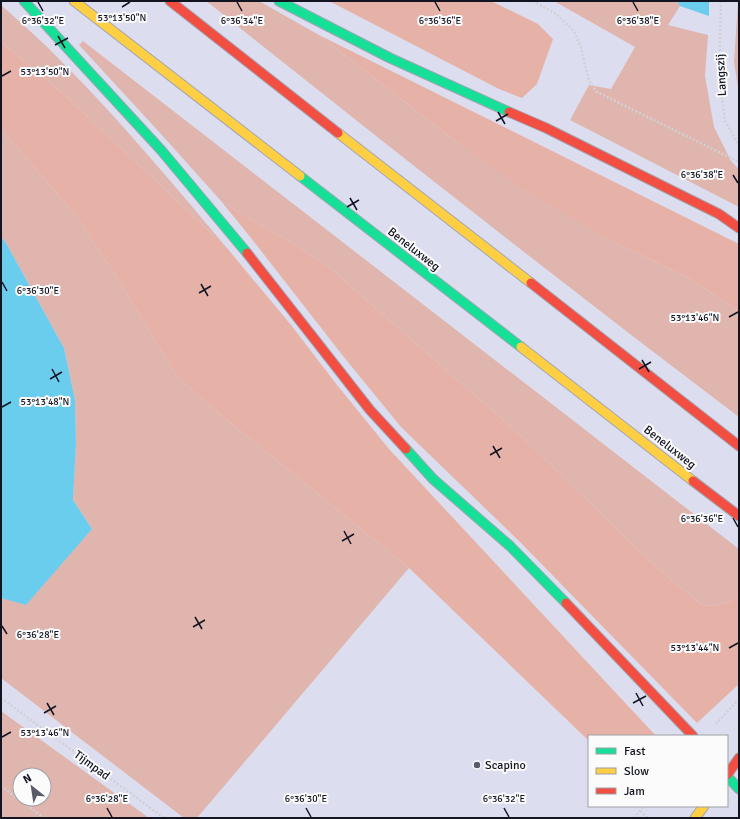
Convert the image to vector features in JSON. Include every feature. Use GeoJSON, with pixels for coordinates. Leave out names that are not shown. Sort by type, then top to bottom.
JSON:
{"type":"FeatureCollection","features":[{"type":"Feature","properties":{"kind":"main road"},"geometry":{"type":"LineString","coordinates":[[24,1],[166,156],[269,280],[375,416],[433,479],[510,546],[677,718],[691,735]]}},
{"type":"Feature","properties":{"kind":"main road","name":"Beneluxweg"},"geometry":{"type":"LineString","coordinates":[[74,1],[739,516]]}},
{"type":"Feature","properties":{"kind":"main road"},"geometry":{"type":"LineString","coordinates":[[170,1],[739,446]]}},
{"type":"Feature","properties":{"kind":"main road"},"geometry":{"type":"LineString","coordinates":[[279,1],[390,58],[546,128],[719,214],[739,228]]}},
{"type":"Feature","properties":{"kind":"main road"},"geometry":{"type":"LineString","coordinates":[[728,774],[739,758]]}},
{"type":"Feature","properties":{"kind":"main road"},"geometry":{"type":"LineString","coordinates":[[728,776],[739,789]]}},
{"type":"Feature","properties":{"kind":"main road"},"geometry":{"type":"LineString","coordinates":[[695,818],[703,807]]}},
{"type":"Feature","properties":{"kind":"path"},"geometry":{"type":"LineString","coordinates":[[533,1],[556,14],[574,31],[581,48],[589,81],[596,92],[739,162]]}},
{"type":"Feature","properties":{"kind":"path","name":"Langszij"},"geometry":{"type":"LineString","coordinates":[[721,1],[719,75],[725,121],[739,145]]}},
{"type":"Feature","properties":{"kind":"path","name":"Tijmpad"},"geometry":{"type":"LineString","coordinates":[[1,698],[164,818]]}},
{"type":"Feature","properties":{"kind":"path"},"geometry":{"type":"LineString","coordinates":[[712,728],[739,699]]}},
{"type":"Feature","properties":{"kind":"path"},"geometry":{"type":"LineString","coordinates":[[1,786],[44,818]]}},
{"type":"Feature","properties":{"kind":"path"},"geometry":{"type":"LineString","coordinates":[[634,818],[643,807]]}},
{"type":"Feature","properties":{"kind":"path"},"geometry":{"type":"LineString","coordinates":[[640,811],[648,818]]}},
{"type":"Feature","properties":{"kind":"shaded area"},"geometry":{"type":"Polygon","coordinates":[[[206,1],[259,1],[319,35],[459,144],[614,242],[687,277],[739,311],[739,417],[471,210],[206,1]]]}},
{"type":"Feature","properties":{"kind":"shaded area"},"geometry":{"type":"Polygon","coordinates":[[[329,1],[491,1],[538,24],[553,39],[537,84],[522,98],[499,89],[329,1]]]}},
{"type":"Feature","properties":{"kind":"shaded area"},"geometry":{"type":"Polygon","coordinates":[[[554,1],[677,1],[680,6],[668,25],[708,35],[705,76],[714,127],[731,161],[739,169],[739,207],[570,120],[589,85],[611,89],[635,47],[554,1]]]}},
{"type":"Feature","properties":{"kind":"shaded area"},"geometry":{"type":"Polygon","coordinates":[[[739,1],[739,94],[734,62],[739,1]]]}},
{"type":"Feature","properties":{"kind":"shaded area"},"geometry":{"type":"Polygon","coordinates":[[[1,5],[46,46],[83,83],[146,153],[227,248],[69,99],[1,42],[1,5]]]}},
{"type":"Feature","properties":{"kind":"shaded area"},"geometry":{"type":"Polygon","coordinates":[[[319,35],[739,244],[739,311],[687,277],[614,242],[536,197],[459,144],[319,35]]]}},
{"type":"Feature","properties":{"kind":"shaded area"},"geometry":{"type":"Polygon","coordinates":[[[83,41],[739,549],[739,592],[736,596],[732,600],[723,604],[703,606],[656,567],[519,434],[323,262],[221,201],[79,45],[83,41]]]}},
{"type":"Feature","properties":{"kind":"shaded area"},"geometry":{"type":"Polygon","coordinates":[[[1,42],[69,99],[227,248],[291,325],[389,449],[655,735],[588,735],[588,740],[409,568],[204,401],[177,376],[121,284],[75,214],[1,129],[1,42]]]}},
{"type":"Feature","properties":{"kind":"shaded area"},"geometry":{"type":"Polygon","coordinates":[[[1,129],[75,214],[121,284],[177,376],[204,401],[409,568],[197,818],[184,818],[1,678],[1,598],[26,604],[92,529],[73,500],[76,444],[75,400],[64,348],[6,243],[1,237],[1,129]]]}},
{"type":"Feature","properties":{"kind":"shaded area"},"geometry":{"type":"Polygon","coordinates":[[[221,201],[323,262],[519,434],[656,567],[703,606],[723,604],[732,600],[739,592],[739,684],[697,723],[520,542],[401,427],[221,201]]]}},
{"type":"Feature","properties":{"kind":"shaded area"},"geometry":{"type":"Polygon","coordinates":[[[1,711],[149,818],[1,818],[1,711]]]}},
{"type":"Feature","properties":{"kind":"water"},"geometry":{"type":"Polygon","coordinates":[[[677,1],[709,1],[709,16],[680,6],[677,1]]]}},
{"type":"Feature","properties":{"kind":"water"},"geometry":{"type":"Polygon","coordinates":[[[1,237],[6,243],[64,348],[75,400],[76,444],[73,500],[92,529],[26,605],[1,598],[1,237]]]}},
{"type":"Feature","properties":{"kind":"traffic: fast"},"geometry":{"type":"LineString","coordinates":[[24,1],[161,150],[247,253]]}},
{"type":"Feature","properties":{"kind":"traffic: fast"},"geometry":{"type":"LineString","coordinates":[[279,1],[390,58],[509,112]]}},
{"type":"Feature","properties":{"kind":"traffic: fast"},"geometry":{"type":"LineString","coordinates":[[300,176],[521,347]]}},
{"type":"Feature","properties":{"kind":"traffic: fast"},"geometry":{"type":"LineString","coordinates":[[406,449],[433,479],[510,546],[566,603]]}},
{"type":"Feature","properties":{"kind":"traffic: fast"},"geometry":{"type":"LineString","coordinates":[[728,777],[739,789]]}},
{"type":"Feature","properties":{"kind":"traffic: slow"},"geometry":{"type":"LineString","coordinates":[[74,1],[300,176]]}},
{"type":"Feature","properties":{"kind":"traffic: slow"},"geometry":{"type":"LineString","coordinates":[[338,133],[531,283]]}},
{"type":"Feature","properties":{"kind":"traffic: slow"},"geometry":{"type":"LineString","coordinates":[[521,347],[693,481]]}},
{"type":"Feature","properties":{"kind":"traffic: slow"},"geometry":{"type":"LineString","coordinates":[[695,818],[703,807]]}},
{"type":"Feature","properties":{"kind":"traffic: jam"},"geometry":{"type":"LineString","coordinates":[[170,1],[338,133]]}},
{"type":"Feature","properties":{"kind":"traffic: jam"},"geometry":{"type":"LineString","coordinates":[[509,112],[546,128],[719,214],[739,228]]}},
{"type":"Feature","properties":{"kind":"traffic: jam"},"geometry":{"type":"LineString","coordinates":[[247,253],[370,410],[406,449]]}},
{"type":"Feature","properties":{"kind":"traffic: jam"},"geometry":{"type":"LineString","coordinates":[[531,283],[739,446]]}},
{"type":"Feature","properties":{"kind":"traffic: jam"},"geometry":{"type":"LineString","coordinates":[[693,481],[739,516]]}},
{"type":"Feature","properties":{"kind":"traffic: jam"},"geometry":{"type":"LineString","coordinates":[[566,603],[692,735]]}},
{"type":"Feature","properties":{"kind":"traffic: jam"},"geometry":{"type":"LineString","coordinates":[[728,774],[739,758]]}},
{"type":"Feature","properties":{"kind":"place","name":"Scapino"},"geometry":{"type":"Point","coordinates":[477,765]}}]}
